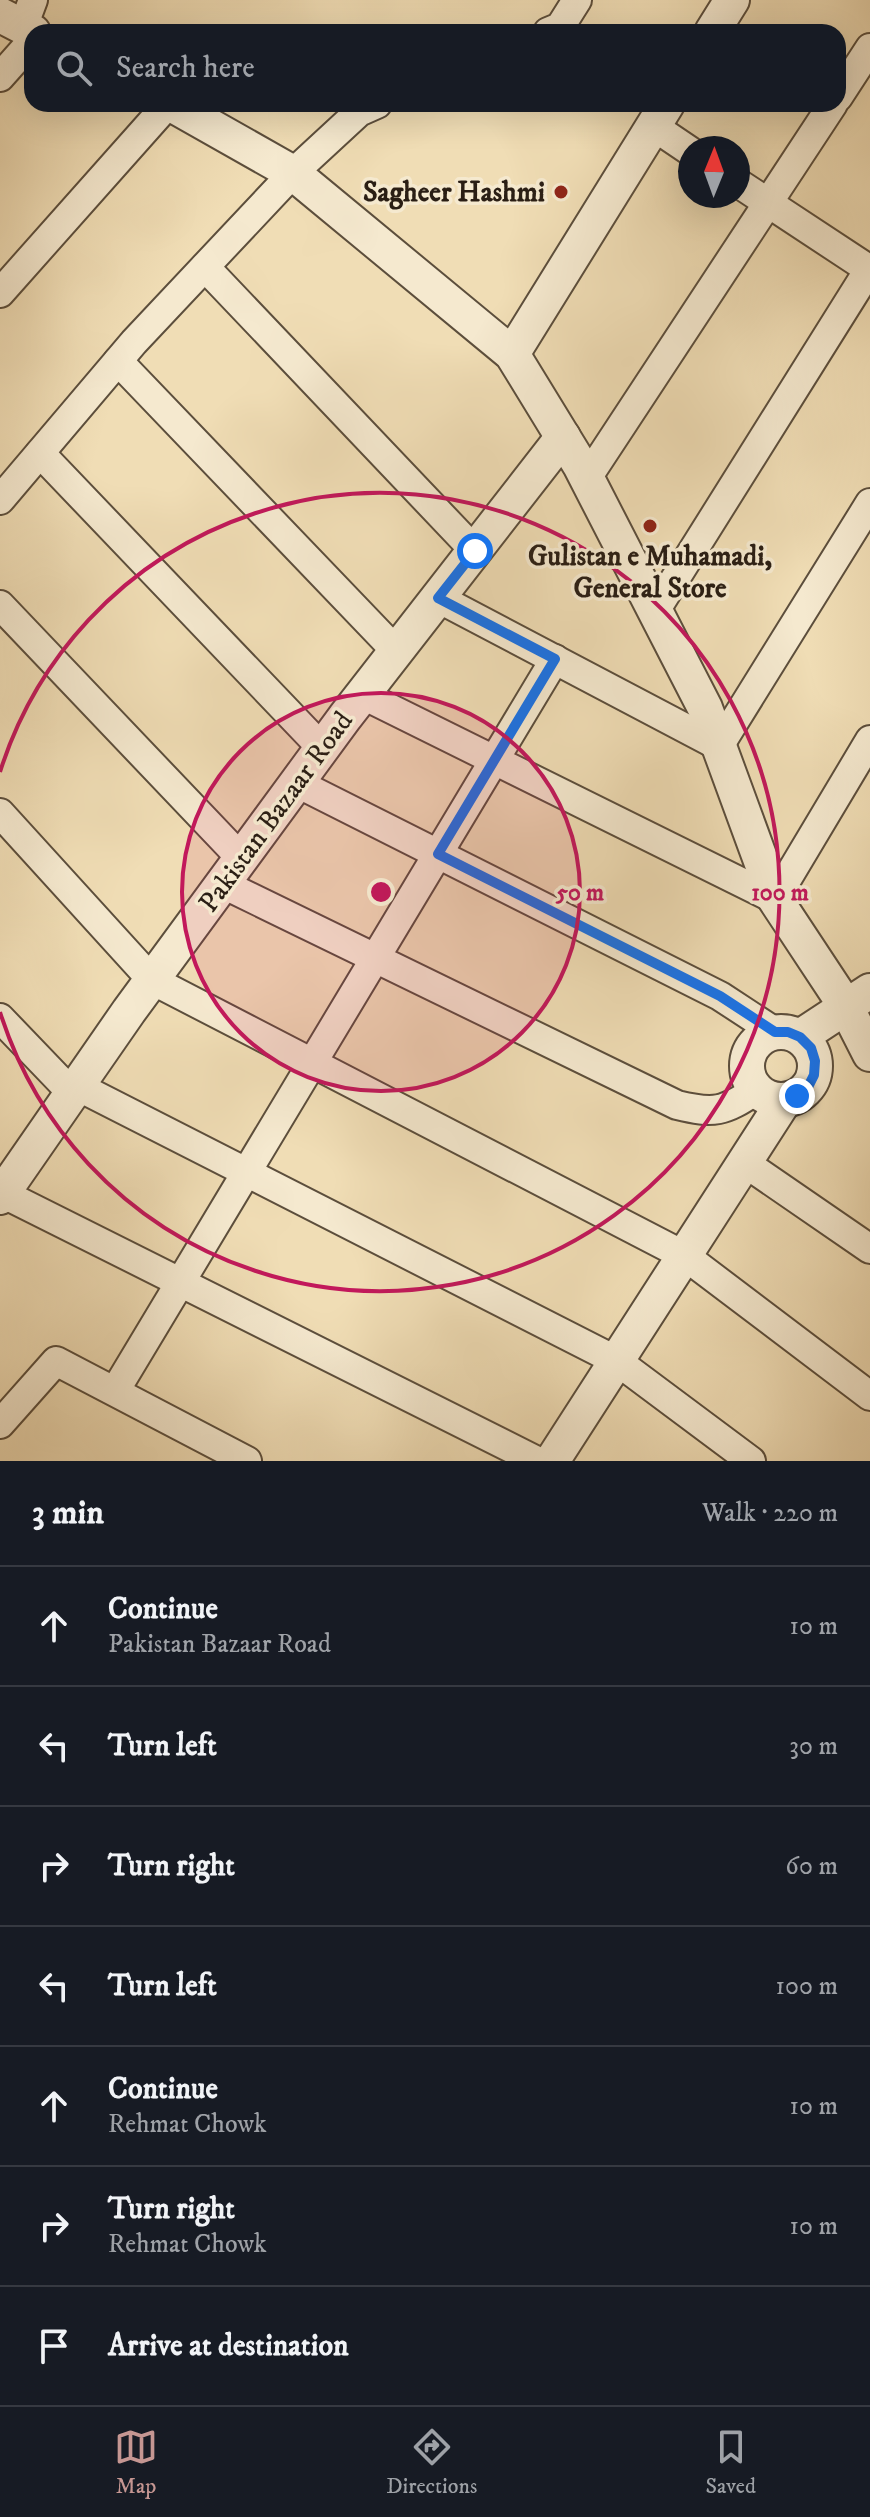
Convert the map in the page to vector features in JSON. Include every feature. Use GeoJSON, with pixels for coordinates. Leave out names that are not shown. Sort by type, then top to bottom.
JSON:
{"type":"FeatureCollection","features":[{"type":"Feature","properties":{"kind":"street"},"geometry":{"type":"LineString","coordinates":[[562,24],[577,0]]}},
{"type":"Feature","properties":{"kind":"street"},"geometry":{"type":"LineString","coordinates":[[717,24],[732,0]]}},
{"type":"Feature","properties":{"kind":"street"},"geometry":{"type":"LineString","coordinates":[[0,77],[24,23]]}},
{"type":"Feature","properties":{"kind":"street"},"geometry":{"type":"LineString","coordinates":[[846,85],[870,48]]}},
{"type":"Feature","properties":{"kind":"street"},"geometry":{"type":"LineString","coordinates":[[0,293],[163,112]]}},
{"type":"Feature","properties":{"kind":"street"},"geometry":{"type":"LineString","coordinates":[[184,112],[293,173],[512,354],[587,478],[705,708],[775,899],[858,998],[870,1054]]}},
{"type":"Feature","properties":{"kind":"street"},"geometry":{"type":"LineString","coordinates":[[1,497],[118,361],[205,267],[293,173],[359,112]]}},
{"type":"Feature","properties":{"kind":"street"},"geometry":{"type":"LineString","coordinates":[[587,478],[828,112]]}},
{"type":"Feature","properties":{"kind":"street"},"geometry":{"type":"LineString","coordinates":[[512,354],[660,115],[678,137]]}},
{"type":"Feature","properties":{"kind":"street"},"geometry":{"type":"LineString","coordinates":[[655,611],[870,269],[750,191]]}},
{"type":"Feature","properties":{"kind":"street"},"geometry":{"type":"LineString","coordinates":[[205,267],[475,551]]}},
{"type":"Feature","properties":{"kind":"street"},"geometry":{"type":"LineString","coordinates":[[118,361],[396,651]]}},
{"type":"Feature","properties":{"kind":"street","name":"Pakistan Bazaar Road"},"geometry":{"type":"LineString","coordinates":[[1,1194],[152,980],[322,748],[563,437]]}},
{"type":"Feature","properties":{"kind":"street"},"geometry":{"type":"LineString","coordinates":[[40,453],[322,748]]}},
{"type":"Feature","properties":{"kind":"street"},"geometry":{"type":"LineString","coordinates":[[719,746],[870,503]]}},
{"type":"Feature","properties":{"kind":"street"},"geometry":{"type":"LineString","coordinates":[[438,598],[719,746]]}},
{"type":"Feature","properties":{"kind":"street"},"geometry":{"type":"LineString","coordinates":[[0,605],[232,871],[375,958],[677,1105],[706,1112],[770,1096],[797,1096],[808,1087],[814,1075],[815,1061],[811,1048],[788,1034],[720,996],[297,783]]}},
{"type":"Feature","properties":{"kind":"street"},"geometry":{"type":"LineString","coordinates":[[115,1391],[555,659]]}},
{"type":"Feature","properties":{"kind":"street"},"geometry":{"type":"LineString","coordinates":[[363,695],[775,899]]}},
{"type":"Feature","properties":{"kind":"street"},"geometry":{"type":"LineString","coordinates":[[775,899],[870,740]]}},
{"type":"Feature","properties":{"kind":"street"},"geometry":{"type":"LineString","coordinates":[[0,813],[152,980],[685,1256],[870,1396]]}},
{"type":"Feature","properties":{"kind":"street"},"geometry":{"type":"LineString","coordinates":[[770,1096],[748,1078],[746,1063],[750,1048],[760,1037],[788,1034],[858,998]]}},
{"type":"Feature","properties":{"kind":"street"},"geometry":{"type":"LineString","coordinates":[[0,1018],[75,1090],[246,1172],[617,1361],[751,1461]]}},
{"type":"Feature","properties":{"kind":"street"},"geometry":{"type":"LineString","coordinates":[[552,1461],[745,1163],[770,1096]]}},
{"type":"Feature","properties":{"kind":"street"},"geometry":{"type":"LineString","coordinates":[[745,1163],[870,1249]]}},
{"type":"Feature","properties":{"kind":"street"},"geometry":{"type":"LineString","coordinates":[[1,1194],[537,1461]]}},
{"type":"Feature","properties":{"kind":"street"},"geometry":{"type":"LineString","coordinates":[[0,1424],[56,1361],[247,1461]]}},
{"type":"Feature","properties":{"kind":"place","name":"Sagheer Hashmi"},"geometry":{"type":"Point","coordinates":[561,192]}},
{"type":"Feature","properties":{"kind":"place","name":"Gulistan e Muhamadi, General Store"},"geometry":{"type":"Point","coordinates":[650,526]}},
{"type":"Feature","properties":{"kind":"route"},"geometry":{"type":"LineString","coordinates":[[475,551],[438,598],[555,659],[438,854],[720,996],[775,1032],[788,1032],[800,1037],[811,1048],[815,1061],[814,1075],[808,1087],[797,1096]]}}]}
